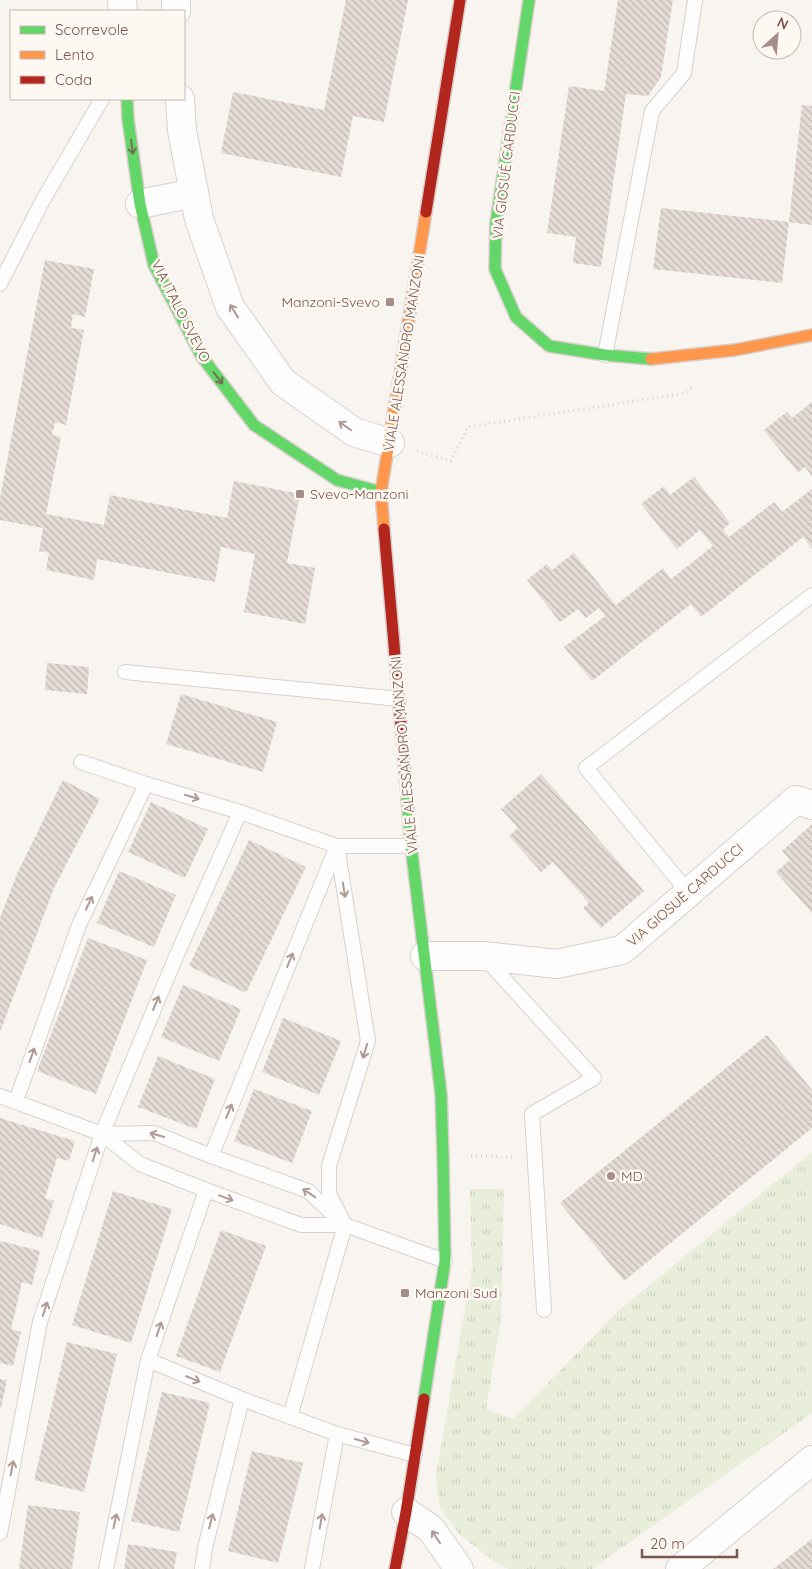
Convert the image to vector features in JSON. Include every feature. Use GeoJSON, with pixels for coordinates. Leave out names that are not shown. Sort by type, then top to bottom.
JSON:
{"type":"FeatureCollection","features":[{"type":"Feature","properties":{"kind":"street","name":"VIALE ALESSANDRO MANZONI"},"geometry":{"type":"LineString","coordinates":[[396,1569],[445,1261],[441,1094],[411,846],[381,492],[460,0]]}},
{"type":"Feature","properties":{"kind":"street","name":"VIA GIOSUÈ CARDUCCI"},"geometry":{"type":"LineString","coordinates":[[528,0],[496,223],[496,269],[516,317],[549,346],[605,355],[656,359],[735,350],[812,335]]}},
{"type":"Feature","properties":{"kind":"street","name":"VIA ITALO SVEVO"},"geometry":{"type":"LineString","coordinates":[[127,100],[140,204],[154,265],[202,357],[254,425],[337,480],[381,492]]}},
{"type":"Feature","properties":{"kind":"street"},"geometry":{"type":"LineString","coordinates":[[180,100],[182,130],[199,219],[230,307],[283,382],[354,432],[390,443]]}},
{"type":"Feature","properties":{"kind":"street"},"geometry":{"type":"LineString","coordinates":[[140,204],[194,193]]}},
{"type":"Feature","properties":{"kind":"street","name":"VIA GIOSUÈ CARDUCCI"},"geometry":{"type":"LineString","coordinates":[[424,956],[483,956],[556,964],[622,950],[796,800],[812,805]]}},
{"type":"Feature","properties":{"kind":"street"},"geometry":{"type":"LineString","coordinates":[[680,1569],[812,1460]]}},
{"type":"Feature","properties":{"kind":"street"},"geometry":{"type":"LineString","coordinates":[[406,1512],[431,1529],[459,1569]]}},
{"type":"Feature","properties":{"kind":"lane"},"geometry":{"type":"LineString","coordinates":[[605,355],[652,111],[684,73],[695,0]]}},
{"type":"Feature","properties":{"kind":"lane"},"geometry":{"type":"LineString","coordinates":[[0,284],[43,200],[101,100]]}},
{"type":"Feature","properties":{"kind":"lane"},"geometry":{"type":"LineString","coordinates":[[688,892],[586,768],[812,595]]}},
{"type":"Feature","properties":{"kind":"lane"},"geometry":{"type":"LineString","coordinates":[[125,672],[399,699]]}},
{"type":"Feature","properties":{"kind":"lane"},"geometry":{"type":"LineString","coordinates":[[80,762],[240,812],[337,846],[411,846]]}},
{"type":"Feature","properties":{"kind":"lane"},"geometry":{"type":"LineString","coordinates":[[16,1101],[79,925],[146,784]]}},
{"type":"Feature","properties":{"kind":"lane"},"geometry":{"type":"LineString","coordinates":[[0,1533],[40,1322],[102,1134],[175,959],[240,812]]}},
{"type":"Feature","properties":{"kind":"lane"},"geometry":{"type":"LineString","coordinates":[[211,1156],[337,846]]}},
{"type":"Feature","properties":{"kind":"lane"},"geometry":{"type":"LineString","coordinates":[[290,1417],[345,1225],[329,1194],[329,1166],[368,1041],[337,846]]}},
{"type":"Feature","properties":{"kind":"lane"},"geometry":{"type":"LineString","coordinates":[[483,956],[594,1078],[532,1114],[544,1310]]}},
{"type":"Feature","properties":{"kind":"lane"},"geometry":{"type":"LineString","coordinates":[[0,1096],[102,1134],[140,1164],[206,1190],[301,1225],[345,1225],[445,1261]]}},
{"type":"Feature","properties":{"kind":"lane"},"geometry":{"type":"LineString","coordinates":[[102,1134],[154,1133],[308,1191],[345,1225]]}},
{"type":"Feature","properties":{"kind":"lane"},"geometry":{"type":"LineString","coordinates":[[106,1569],[148,1360],[206,1190]]}},
{"type":"Feature","properties":{"kind":"lane"},"geometry":{"type":"LineString","coordinates":[[148,1360],[242,1399],[337,1434],[415,1455]]}},
{"type":"Feature","properties":{"kind":"lane"},"geometry":{"type":"LineString","coordinates":[[202,1569],[205,1548],[242,1399]]}},
{"type":"Feature","properties":{"kind":"lane"},"geometry":{"type":"LineString","coordinates":[[312,1569],[337,1434]]}},
{"type":"Feature","properties":{"kind":"path"},"geometry":{"type":"LineString","coordinates":[[390,443],[451,461],[468,427],[686,393]]}},
{"type":"Feature","properties":{"kind":"path"},"geometry":{"type":"LineString","coordinates":[[443,1156],[535,1157]]}},
{"type":"Feature","properties":{"kind":"green space"},"geometry":{"type":"Polygon","coordinates":[[[812,1152],[812,1413],[592,1569],[509,1569],[496,1563],[459,1534],[440,1508],[436,1475],[472,1268],[470,1189],[504,1189],[501,1320],[486,1409],[513,1419],[618,1311],[812,1152]]]}},
{"type":"Feature","properties":{"kind":"building"},"geometry":{"type":"Polygon","coordinates":[[[346,0],[408,0],[384,122],[353,116],[341,177],[221,153],[233,92],[324,110],[346,0]]]}},
{"type":"Feature","properties":{"kind":"building"},"geometry":{"type":"Polygon","coordinates":[[[618,0],[673,0],[661,77],[648,96],[626,94],[601,267],[573,263],[576,237],[547,233],[569,86],[604,91],[618,0]]]}},
{"type":"Feature","properties":{"kind":"building"},"geometry":{"type":"Polygon","coordinates":[[[802,105],[812,106],[812,225],[789,222],[802,105]]]}},
{"type":"Feature","properties":{"kind":"building"},"geometry":{"type":"Polygon","coordinates":[[[661,208],[789,222],[782,283],[653,269],[661,208]]]}},
{"type":"Feature","properties":{"kind":"building"},"geometry":{"type":"Polygon","coordinates":[[[45,260],[94,269],[85,317],[73,314],[71,328],[84,330],[66,425],[55,422],[52,435],[61,437],[46,514],[104,525],[110,495],[227,518],[234,481],[300,494],[287,563],[315,568],[305,624],[244,612],[255,554],[221,547],[215,582],[97,559],[94,580],[46,570],[49,553],[39,551],[43,528],[0,520],[0,498],[45,260]]]}},
{"type":"Feature","properties":{"kind":"building"},"geometry":{"type":"Polygon","coordinates":[[[812,402],[812,476],[805,467],[798,473],[764,430],[787,412],[792,418],[812,402]]]}},
{"type":"Feature","properties":{"kind":"building"},"geometry":{"type":"Polygon","coordinates":[[[694,477],[730,523],[723,529],[729,537],[774,502],[782,512],[812,489],[812,549],[803,537],[701,617],[691,604],[592,681],[564,647],[605,616],[599,608],[586,618],[578,609],[560,622],[527,580],[547,564],[552,570],[574,553],[616,605],[663,568],[671,579],[713,546],[700,530],[677,549],[641,504],[664,486],[670,495],[694,477]]]}},
{"type":"Feature","properties":{"kind":"building"},"geometry":{"type":"Polygon","coordinates":[[[47,663],[89,667],[87,694],[45,690],[47,663]]]}},
{"type":"Feature","properties":{"kind":"building"},"geometry":{"type":"Polygon","coordinates":[[[181,694],[277,722],[263,772],[166,744],[181,694]]]}},
{"type":"Feature","properties":{"kind":"building"},"geometry":{"type":"Polygon","coordinates":[[[541,774],[644,891],[601,928],[583,908],[589,903],[553,862],[541,872],[509,836],[518,828],[501,809],[541,774]]]}},
{"type":"Feature","properties":{"kind":"building"},"geometry":{"type":"Polygon","coordinates":[[[63,780],[100,799],[54,888],[0,1032],[0,918],[17,874],[63,780]]]}},
{"type":"Feature","properties":{"kind":"building"},"geometry":{"type":"Polygon","coordinates":[[[151,802],[208,829],[185,878],[128,852],[151,802]]]}},
{"type":"Feature","properties":{"kind":"building"},"geometry":{"type":"Polygon","coordinates":[[[812,824],[812,913],[776,872],[790,860],[782,851],[812,824]]]}},
{"type":"Feature","properties":{"kind":"building"},"geometry":{"type":"Polygon","coordinates":[[[249,840],[306,867],[246,993],[189,966],[249,840]]]}},
{"type":"Feature","properties":{"kind":"building"},"geometry":{"type":"Polygon","coordinates":[[[119,871],[176,895],[154,947],[97,923],[119,871]]]}},
{"type":"Feature","properties":{"kind":"building"},"geometry":{"type":"Polygon","coordinates":[[[88,938],[147,960],[96,1094],[37,1071],[88,938]]]}},
{"type":"Feature","properties":{"kind":"building"},"geometry":{"type":"Polygon","coordinates":[[[183,985],[241,1009],[219,1061],[161,1037],[183,985]]]}},
{"type":"Feature","properties":{"kind":"building"},"geometry":{"type":"Polygon","coordinates":[[[283,1018],[341,1041],[319,1095],[262,1072],[283,1018]]]}},
{"type":"Feature","properties":{"kind":"building"},"geometry":{"type":"Polygon","coordinates":[[[767,1035],[812,1090],[812,1128],[624,1281],[560,1203],[767,1035]]]}},
{"type":"Feature","properties":{"kind":"building"},"geometry":{"type":"Polygon","coordinates":[[[158,1056],[215,1079],[196,1129],[138,1107],[158,1056]]]}},
{"type":"Feature","properties":{"kind":"building"},"geometry":{"type":"Polygon","coordinates":[[[254,1089],[312,1111],[292,1163],[234,1141],[254,1089]]]}},
{"type":"Feature","properties":{"kind":"building"},"geometry":{"type":"Polygon","coordinates":[[[0,1118],[75,1141],[69,1161],[57,1158],[45,1198],[54,1201],[42,1238],[0,1224],[0,1118]]]}},
{"type":"Feature","properties":{"kind":"building"},"geometry":{"type":"Polygon","coordinates":[[[113,1191],[172,1209],[131,1343],[72,1325],[113,1191]]]}},
{"type":"Feature","properties":{"kind":"building"},"geometry":{"type":"Polygon","coordinates":[[[221,1230],[266,1246],[220,1372],[176,1356],[221,1230]]]}},
{"type":"Feature","properties":{"kind":"building"},"geometry":{"type":"Polygon","coordinates":[[[0,1241],[40,1251],[32,1285],[22,1282],[11,1329],[21,1332],[13,1366],[0,1363],[0,1241]]]}},
{"type":"Feature","properties":{"kind":"building"},"geometry":{"type":"Polygon","coordinates":[[[67,1342],[117,1354],[84,1492],[34,1480],[67,1342]]]}},
{"type":"Feature","properties":{"kind":"building"},"geometry":{"type":"Polygon","coordinates":[[[0,1379],[7,1380],[1,1408],[0,1408],[0,1379]]]}},
{"type":"Feature","properties":{"kind":"building"},"geometry":{"type":"Polygon","coordinates":[[[162,1392],[210,1403],[179,1532],[131,1521],[162,1392]]]}},
{"type":"Feature","properties":{"kind":"building"},"geometry":{"type":"Polygon","coordinates":[[[252,1451],[303,1463],[278,1563],[228,1551],[252,1451]]]}},
{"type":"Feature","properties":{"kind":"building"},"geometry":{"type":"Polygon","coordinates":[[[28,1505],[80,1512],[72,1569],[19,1569],[28,1505]]]}},
{"type":"Feature","properties":{"kind":"building"},"geometry":{"type":"Polygon","coordinates":[[[812,1539],[812,1569],[773,1569],[812,1539]]]}},
{"type":"Feature","properties":{"kind":"building"},"geometry":{"type":"Polygon","coordinates":[[[128,1544],[177,1552],[174,1569],[124,1569],[128,1544]]]}},
{"type":"Feature","properties":{"kind":"traffic: fast"},"geometry":{"type":"LineString","coordinates":[[529,0],[496,223],[495,269],[516,317],[549,346],[605,355],[651,359]]}},
{"type":"Feature","properties":{"kind":"traffic: fast"},"geometry":{"type":"LineString","coordinates":[[127,100],[140,204],[154,265],[202,357],[254,425],[337,480],[381,492]]}},
{"type":"Feature","properties":{"kind":"traffic: fast"},"geometry":{"type":"LineString","coordinates":[[405,772],[411,846],[441,1094],[443,1156],[445,1261],[424,1399]]}},
{"type":"Feature","properties":{"kind":"traffic: slow"},"geometry":{"type":"LineString","coordinates":[[384,529],[381,492],[426,212]]}},
{"type":"Feature","properties":{"kind":"traffic: slow"},"geometry":{"type":"LineString","coordinates":[[651,359],[735,350],[812,335]]}},
{"type":"Feature","properties":{"kind":"traffic: jam"},"geometry":{"type":"LineString","coordinates":[[426,212],[460,0]]}},
{"type":"Feature","properties":{"kind":"traffic: jam"},"geometry":{"type":"LineString","coordinates":[[384,529],[405,772]]}},
{"type":"Feature","properties":{"kind":"traffic: jam"},"geometry":{"type":"LineString","coordinates":[[395,1569],[424,1399]]}},
{"type":"Feature","properties":{"kind":"place","name":"Manzoni-Svevo"},"geometry":{"type":"Point","coordinates":[390,302]}},
{"type":"Feature","properties":{"kind":"place","name":"Svevo-Manzoni"},"geometry":{"type":"Point","coordinates":[300,494]}},
{"type":"Feature","properties":{"kind":"place","name":"MD"},"geometry":{"type":"Point","coordinates":[611,1176]}},
{"type":"Feature","properties":{"kind":"place","name":"Manzoni Sud"},"geometry":{"type":"Point","coordinates":[405,1293]}}]}
